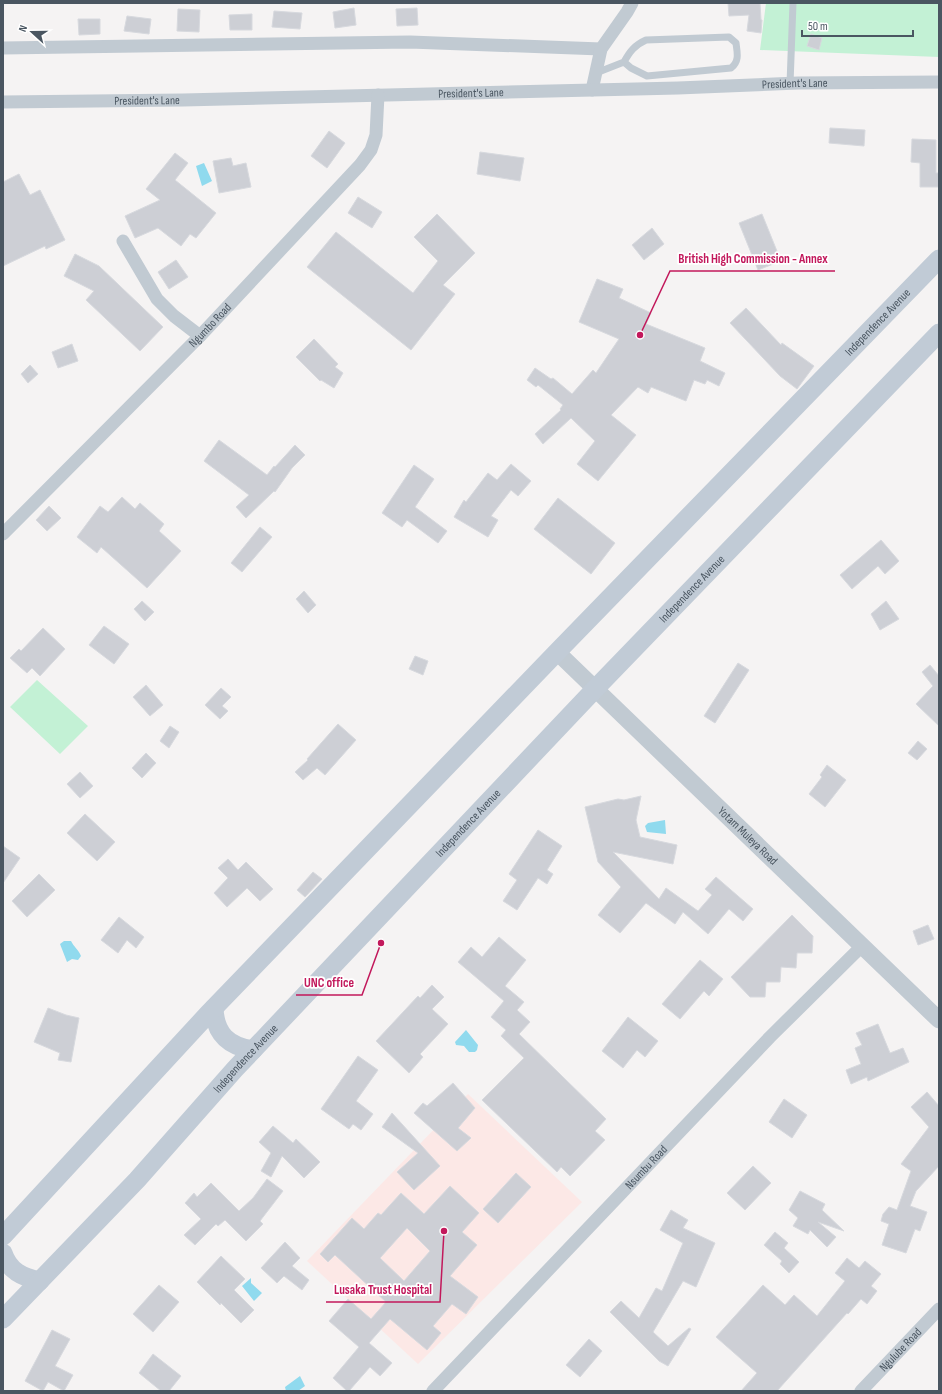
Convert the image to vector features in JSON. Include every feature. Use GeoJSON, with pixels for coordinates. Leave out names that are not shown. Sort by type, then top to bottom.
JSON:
{"type":"FeatureCollection","features":[{"type":"Feature","properties":{"kind":"main road","name":"Independence Avenue"},"geometry":{"type":"LineString","coordinates":[[3,1236],[214,1008],[939,259]]}},
{"type":"Feature","properties":{"kind":"main road","name":"Independence Avenue"},"geometry":{"type":"LineString","coordinates":[[3,1319],[137,1180],[235,1068],[595,689],[938,334]]}},
{"type":"Feature","properties":{"kind":"main road"},"geometry":{"type":"LineString","coordinates":[[214,1008],[214,1019],[224,1038],[232,1044],[253,1050]]}},
{"type":"Feature","properties":{"kind":"main road"},"geometry":{"type":"LineString","coordinates":[[196,1027],[216,1033],[225,1039],[234,1058],[235,1068]]}},
{"type":"Feature","properties":{"kind":"main road"},"geometry":{"type":"LineString","coordinates":[[3,1253],[11,1268],[19,1275],[40,1281]]}},
{"type":"Feature","properties":{"kind":"main road"},"geometry":{"type":"LineString","coordinates":[[3,1263],[11,1269],[18,1278],[22,1299]]}},
{"type":"Feature","properties":{"kind":"street"},"geometry":{"type":"LineString","coordinates":[[592,90],[601,48],[632,3]]}},
{"type":"Feature","properties":{"kind":"street"},"geometry":{"type":"LineString","coordinates":[[3,48],[410,42],[601,48]]}},
{"type":"Feature","properties":{"kind":"street","name":"President's Lane"},"geometry":{"type":"LineString","coordinates":[[3,102],[183,100],[790,84],[939,82]]}},
{"type":"Feature","properties":{"kind":"street","name":"Ngumbo Road"},"geometry":{"type":"LineString","coordinates":[[3,534],[200,336],[360,165],[371,150],[376,135],[378,95]]}},
{"type":"Feature","properties":{"kind":"street"},"geometry":{"type":"LineString","coordinates":[[123,241],[157,299],[174,316],[200,336]]}},
{"type":"Feature","properties":{"kind":"street","name":"Yotam Muleya Road"},"geometry":{"type":"LineString","coordinates":[[557,652],[939,1020]]}},
{"type":"Feature","properties":{"kind":"street","name":"Nsumbu Road"},"geometry":{"type":"LineString","coordinates":[[433,1391],[770,1037],[862,946]]}},
{"type":"Feature","properties":{"kind":"street","name":"Ngulube Road"},"geometry":{"type":"LineString","coordinates":[[861,1391],[939,1309]]}},
{"type":"Feature","properties":{"kind":"lane"},"geometry":{"type":"LineString","coordinates":[[790,84],[793,3]]}},
{"type":"Feature","properties":{"kind":"lane"},"geometry":{"type":"LineString","coordinates":[[596,73],[624,62],[637,44],[646,40],[729,37],[736,43],[738,59],[731,68],[646,76],[631,68],[624,62]]}},
{"type":"Feature","properties":{"kind":"shaded area"},"geometry":{"type":"Polygon","coordinates":[[[468,1094],[582,1202],[418,1364],[307,1261],[468,1094]]]}},
{"type":"Feature","properties":{"kind":"green space"},"geometry":{"type":"Polygon","coordinates":[[[766,3],[939,3],[939,57],[760,50],[766,3]]]}},
{"type":"Feature","properties":{"kind":"green space"},"geometry":{"type":"Polygon","coordinates":[[[37,680],[88,726],[60,754],[10,707],[37,680]]]}},
{"type":"Feature","properties":{"kind":"water"},"geometry":{"type":"Polygon","coordinates":[[[204,163],[212,181],[202,186],[196,166],[204,163]]]}},
{"type":"Feature","properties":{"kind":"water"},"geometry":{"type":"Polygon","coordinates":[[[665,820],[666,834],[647,832],[645,826],[648,823],[665,820]]]}},
{"type":"Feature","properties":{"kind":"water"},"geometry":{"type":"Polygon","coordinates":[[[64,941],[71,941],[81,956],[78,960],[72,959],[67,962],[60,944],[64,941]]]}},
{"type":"Feature","properties":{"kind":"water"},"geometry":{"type":"Polygon","coordinates":[[[466,1030],[478,1045],[475,1052],[469,1052],[464,1046],[456,1045],[455,1042],[466,1030]]]}},
{"type":"Feature","properties":{"kind":"water"},"geometry":{"type":"Polygon","coordinates":[[[251,1278],[251,1283],[262,1293],[254,1301],[242,1286],[251,1278]]]}},
{"type":"Feature","properties":{"kind":"water"},"geometry":{"type":"Polygon","coordinates":[[[300,1376],[305,1386],[298,1391],[286,1391],[285,1387],[300,1376]]]}},
{"type":"Feature","properties":{"kind":"building"},"geometry":{"type":"Polygon","coordinates":[[[728,3],[760,3],[762,20],[761,33],[747,31],[749,15],[729,16],[728,3]]]}},
{"type":"Feature","properties":{"kind":"building"},"geometry":{"type":"Polygon","coordinates":[[[354,8],[356,25],[335,28],[333,12],[354,8]]]}},
{"type":"Feature","properties":{"kind":"building"},"geometry":{"type":"Polygon","coordinates":[[[417,8],[418,25],[397,26],[396,9],[417,8]]]}},
{"type":"Feature","properties":{"kind":"building"},"geometry":{"type":"Polygon","coordinates":[[[178,9],[200,10],[199,32],[177,31],[178,9]]]}},
{"type":"Feature","properties":{"kind":"building"},"geometry":{"type":"Polygon","coordinates":[[[274,11],[302,13],[300,29],[272,27],[274,11]]]}},
{"type":"Feature","properties":{"kind":"building"},"geometry":{"type":"Polygon","coordinates":[[[252,14],[252,30],[230,30],[229,15],[252,14]]]}},
{"type":"Feature","properties":{"kind":"building"},"geometry":{"type":"Polygon","coordinates":[[[127,16],[151,19],[149,34],[124,31],[127,16]]]}},
{"type":"Feature","properties":{"kind":"building"},"geometry":{"type":"Polygon","coordinates":[[[78,19],[100,19],[100,34],[79,35],[78,19]]]}},
{"type":"Feature","properties":{"kind":"building"},"geometry":{"type":"Polygon","coordinates":[[[811,34],[822,38],[819,50],[807,46],[811,34]]]}},
{"type":"Feature","properties":{"kind":"building"},"geometry":{"type":"Polygon","coordinates":[[[830,128],[865,130],[864,146],[829,143],[830,128]]]}},
{"type":"Feature","properties":{"kind":"building"},"geometry":{"type":"Polygon","coordinates":[[[329,131],[345,143],[327,168],[311,156],[329,131]]]}},
{"type":"Feature","properties":{"kind":"building"},"geometry":{"type":"Polygon","coordinates":[[[912,139],[936,140],[936,173],[939,173],[939,187],[920,187],[920,163],[911,162],[912,139]]]}},
{"type":"Feature","properties":{"kind":"building"},"geometry":{"type":"Polygon","coordinates":[[[480,152],[524,158],[520,181],[477,174],[480,152]]]}},
{"type":"Feature","properties":{"kind":"building"},"geometry":{"type":"Polygon","coordinates":[[[175,153],[188,163],[175,180],[216,213],[196,238],[190,234],[181,246],[158,228],[135,238],[125,216],[160,200],[146,189],[175,153]]]}},
{"type":"Feature","properties":{"kind":"building"},"geometry":{"type":"Polygon","coordinates":[[[231,158],[233,166],[246,163],[251,187],[219,193],[213,161],[231,158]]]}},
{"type":"Feature","properties":{"kind":"building"},"geometry":{"type":"Polygon","coordinates":[[[19,174],[30,195],[40,190],[65,240],[46,249],[45,246],[3,266],[3,182],[19,174]]]}},
{"type":"Feature","properties":{"kind":"building"},"geometry":{"type":"Polygon","coordinates":[[[358,197],[382,212],[372,228],[348,213],[358,197]]]}},
{"type":"Feature","properties":{"kind":"building"},"geometry":{"type":"Polygon","coordinates":[[[437,214],[475,253],[443,285],[455,294],[411,350],[307,267],[336,232],[413,293],[438,261],[414,237],[437,214]]]}},
{"type":"Feature","properties":{"kind":"building"},"geometry":{"type":"Polygon","coordinates":[[[762,214],[781,261],[758,270],[739,223],[762,214]]]}},
{"type":"Feature","properties":{"kind":"building"},"geometry":{"type":"Polygon","coordinates":[[[652,228],[664,244],[644,260],[632,245],[652,228]]]}},
{"type":"Feature","properties":{"kind":"building"},"geometry":{"type":"Polygon","coordinates":[[[75,254],[99,266],[163,327],[140,351],[86,300],[94,291],[64,276],[75,254]]]}},
{"type":"Feature","properties":{"kind":"building"},"geometry":{"type":"Polygon","coordinates":[[[176,260],[188,277],[169,289],[158,272],[176,260]]]}},
{"type":"Feature","properties":{"kind":"building"},"geometry":{"type":"Polygon","coordinates":[[[597,279],[623,289],[619,298],[651,313],[646,324],[705,348],[700,361],[725,373],[719,386],[707,380],[705,384],[694,380],[686,401],[651,387],[648,393],[638,387],[611,415],[636,435],[598,481],[577,464],[595,441],[571,418],[543,444],[535,434],[561,410],[560,409],[563,405],[538,385],[536,387],[527,380],[535,368],[551,379],[553,378],[572,394],[593,370],[596,373],[619,339],[579,322],[597,279]]]}},
{"type":"Feature","properties":{"kind":"building"},"geometry":{"type":"Polygon","coordinates":[[[746,308],[781,345],[782,343],[814,366],[797,389],[780,376],[730,323],[746,308]]]}},
{"type":"Feature","properties":{"kind":"building"},"geometry":{"type":"Polygon","coordinates":[[[314,339],[338,364],[335,367],[343,373],[334,388],[321,380],[320,381],[296,357],[314,339]]]}},
{"type":"Feature","properties":{"kind":"building"},"geometry":{"type":"Polygon","coordinates":[[[72,344],[78,361],[58,368],[52,352],[72,344]]]}},
{"type":"Feature","properties":{"kind":"building"},"geometry":{"type":"Polygon","coordinates":[[[30,365],[38,374],[28,383],[21,374],[30,365]]]}},
{"type":"Feature","properties":{"kind":"building"},"geometry":{"type":"Polygon","coordinates":[[[219,440],[267,475],[295,445],[305,455],[292,468],[275,492],[274,491],[246,518],[236,507],[249,495],[204,461],[219,440]]]}},
{"type":"Feature","properties":{"kind":"building"},"geometry":{"type":"Polygon","coordinates":[[[511,464],[531,481],[518,496],[511,490],[491,516],[498,520],[488,537],[454,517],[464,500],[466,502],[488,473],[497,480],[511,464]]]}},
{"type":"Feature","properties":{"kind":"building"},"geometry":{"type":"Polygon","coordinates":[[[414,465],[434,479],[415,507],[447,531],[438,543],[407,520],[402,527],[382,513],[414,465]]]}},
{"type":"Feature","properties":{"kind":"building"},"geometry":{"type":"Polygon","coordinates":[[[122,497],[135,509],[140,503],[164,524],[159,531],[181,551],[147,588],[101,547],[97,553],[77,537],[100,506],[108,512],[122,497]]]}},
{"type":"Feature","properties":{"kind":"building"},"geometry":{"type":"Polygon","coordinates":[[[558,498],[615,543],[591,574],[534,529],[558,498]]]}},
{"type":"Feature","properties":{"kind":"building"},"geometry":{"type":"Polygon","coordinates":[[[49,506],[61,518],[47,531],[36,520],[49,506]]]}},
{"type":"Feature","properties":{"kind":"building"},"geometry":{"type":"Polygon","coordinates":[[[260,527],[272,537],[242,572],[231,563],[260,527]]]}},
{"type":"Feature","properties":{"kind":"building"},"geometry":{"type":"Polygon","coordinates":[[[881,540],[899,561],[885,574],[878,566],[852,589],[840,575],[881,540]]]}},
{"type":"Feature","properties":{"kind":"building"},"geometry":{"type":"Polygon","coordinates":[[[304,591],[316,605],[308,613],[296,599],[304,591]]]}},
{"type":"Feature","properties":{"kind":"building"},"geometry":{"type":"Polygon","coordinates":[[[142,601],[154,612],[145,621],[134,609],[142,601]]]}},
{"type":"Feature","properties":{"kind":"building"},"geometry":{"type":"Polygon","coordinates":[[[886,601],[899,619],[880,630],[871,614],[886,601]]]}},
{"type":"Feature","properties":{"kind":"building"},"geometry":{"type":"Polygon","coordinates":[[[104,626],[129,644],[114,664],[89,645],[104,626]]]}},
{"type":"Feature","properties":{"kind":"building"},"geometry":{"type":"Polygon","coordinates":[[[43,628],[65,649],[40,676],[32,668],[27,673],[10,658],[19,649],[21,651],[43,628]]]}},
{"type":"Feature","properties":{"kind":"building"},"geometry":{"type":"Polygon","coordinates":[[[415,656],[428,661],[423,675],[409,669],[415,656]]]}},
{"type":"Feature","properties":{"kind":"building"},"geometry":{"type":"Polygon","coordinates":[[[738,663],[749,670],[715,723],[704,716],[738,663]]]}},
{"type":"Feature","properties":{"kind":"building"},"geometry":{"type":"Polygon","coordinates":[[[930,665],[939,676],[939,726],[916,704],[933,686],[922,672],[930,665]]]}},
{"type":"Feature","properties":{"kind":"building"},"geometry":{"type":"Polygon","coordinates":[[[146,685],[163,705],[150,716],[133,697],[146,685]]]}},
{"type":"Feature","properties":{"kind":"building"},"geometry":{"type":"Polygon","coordinates":[[[221,688],[231,697],[222,706],[228,711],[220,719],[205,705],[221,688]]]}},
{"type":"Feature","properties":{"kind":"building"},"geometry":{"type":"Polygon","coordinates":[[[338,724],[356,740],[325,775],[317,768],[303,780],[295,772],[308,760],[307,759],[338,724]]]}},
{"type":"Feature","properties":{"kind":"building"},"geometry":{"type":"Polygon","coordinates":[[[170,726],[179,732],[169,748],[160,741],[170,726]]]}},
{"type":"Feature","properties":{"kind":"building"},"geometry":{"type":"Polygon","coordinates":[[[918,741],[927,749],[917,760],[908,753],[918,741]]]}},
{"type":"Feature","properties":{"kind":"building"},"geometry":{"type":"Polygon","coordinates":[[[146,753],[156,763],[142,778],[132,768],[146,753]]]}},
{"type":"Feature","properties":{"kind":"building"},"geometry":{"type":"Polygon","coordinates":[[[827,765],[846,780],[825,807],[809,794],[822,777],[820,775],[827,765]]]}},
{"type":"Feature","properties":{"kind":"building"},"geometry":{"type":"Polygon","coordinates":[[[80,772],[93,786],[80,798],[67,784],[80,772]]]}},
{"type":"Feature","properties":{"kind":"building"},"geometry":{"type":"Polygon","coordinates":[[[641,796],[636,820],[640,837],[677,845],[673,864],[613,852],[659,899],[666,888],[698,911],[712,895],[705,889],[716,877],[753,909],[743,921],[729,909],[708,934],[683,912],[675,924],[646,903],[620,933],[598,915],[621,887],[598,862],[585,807],[618,799],[624,800],[641,796]]]}},
{"type":"Feature","properties":{"kind":"building"},"geometry":{"type":"Polygon","coordinates":[[[85,814],[115,842],[97,861],[67,833],[85,814]]]}},
{"type":"Feature","properties":{"kind":"building"},"geometry":{"type":"Polygon","coordinates":[[[538,830],[562,846],[547,870],[553,874],[547,884],[538,878],[517,910],[503,901],[517,880],[509,874],[538,830]]]}},
{"type":"Feature","properties":{"kind":"building"},"geometry":{"type":"Polygon","coordinates":[[[3,846],[20,858],[3,883],[3,846]]]}},
{"type":"Feature","properties":{"kind":"building"},"geometry":{"type":"Polygon","coordinates":[[[228,859],[238,870],[246,862],[273,889],[260,901],[247,888],[227,907],[214,893],[228,878],[218,868],[228,859]]]}},
{"type":"Feature","properties":{"kind":"building"},"geometry":{"type":"Polygon","coordinates":[[[313,872],[322,879],[305,897],[297,890],[313,872]]]}},
{"type":"Feature","properties":{"kind":"building"},"geometry":{"type":"Polygon","coordinates":[[[39,874],[55,890],[27,917],[12,901],[39,874]]]}},
{"type":"Feature","properties":{"kind":"building"},"geometry":{"type":"Polygon","coordinates":[[[792,915],[813,936],[812,953],[797,953],[796,968],[781,967],[780,982],[766,982],[765,997],[750,997],[731,977],[792,915]]]}},
{"type":"Feature","properties":{"kind":"building"},"geometry":{"type":"Polygon","coordinates":[[[119,917],[144,937],[136,948],[127,940],[118,953],[101,940],[119,917]]]}},
{"type":"Feature","properties":{"kind":"building"},"geometry":{"type":"Polygon","coordinates":[[[928,925],[934,939],[918,945],[913,931],[928,925]]]}},
{"type":"Feature","properties":{"kind":"building"},"geometry":{"type":"Polygon","coordinates":[[[499,937],[526,960],[505,986],[524,1002],[517,1010],[530,1022],[519,1034],[606,1119],[595,1131],[605,1140],[570,1176],[561,1167],[557,1172],[482,1100],[524,1058],[501,1036],[506,1030],[491,1017],[504,1001],[458,962],[471,947],[482,957],[499,937]]]}},
{"type":"Feature","properties":{"kind":"building"},"geometry":{"type":"Polygon","coordinates":[[[700,960],[723,979],[709,996],[704,991],[680,1019],[662,1004],[700,960]]]}},
{"type":"Feature","properties":{"kind":"building"},"geometry":{"type":"Polygon","coordinates":[[[432,985],[444,997],[432,1009],[448,1024],[420,1054],[423,1057],[409,1073],[376,1041],[418,996],[420,998],[432,985]]]}},
{"type":"Feature","properties":{"kind":"building"},"geometry":{"type":"Polygon","coordinates":[[[48,1008],[79,1018],[71,1062],[58,1060],[60,1053],[34,1042],[48,1008]]]}},
{"type":"Feature","properties":{"kind":"building"},"geometry":{"type":"Polygon","coordinates":[[[628,1017],[658,1041],[645,1057],[637,1050],[623,1068],[602,1051],[628,1017]]]}},
{"type":"Feature","properties":{"kind":"building"},"geometry":{"type":"Polygon","coordinates":[[[878,1024],[890,1053],[903,1048],[909,1062],[868,1081],[867,1077],[851,1084],[846,1070],[861,1064],[855,1048],[862,1045],[856,1033],[878,1024]]]}},
{"type":"Feature","properties":{"kind":"building"},"geometry":{"type":"Polygon","coordinates":[[[358,1056],[378,1070],[356,1101],[373,1114],[361,1130],[353,1124],[349,1129],[321,1109],[358,1056]]]}},
{"type":"Feature","properties":{"kind":"building"},"geometry":{"type":"Polygon","coordinates":[[[453,1083],[475,1108],[458,1128],[471,1138],[457,1151],[414,1113],[423,1103],[427,1106],[453,1083]]]}},
{"type":"Feature","properties":{"kind":"building"},"geometry":{"type":"Polygon","coordinates":[[[927,1092],[939,1106],[939,1166],[916,1191],[910,1206],[927,1212],[920,1231],[915,1229],[906,1253],[882,1245],[889,1224],[881,1221],[883,1214],[889,1207],[897,1210],[911,1171],[901,1164],[929,1127],[911,1107],[927,1092]]]}},
{"type":"Feature","properties":{"kind":"building"},"geometry":{"type":"Polygon","coordinates":[[[784,1099],[807,1115],[792,1138],[769,1122],[784,1099]]]}},
{"type":"Feature","properties":{"kind":"building"},"geometry":{"type":"Polygon","coordinates":[[[392,1113],[440,1166],[414,1190],[397,1172],[418,1153],[382,1127],[392,1113]]]}},
{"type":"Feature","properties":{"kind":"building"},"geometry":{"type":"Polygon","coordinates":[[[273,1126],[293,1143],[296,1139],[320,1162],[304,1178],[282,1156],[271,1177],[261,1171],[271,1153],[259,1142],[273,1126]]]}},
{"type":"Feature","properties":{"kind":"building"},"geometry":{"type":"Polygon","coordinates":[[[753,1166],[771,1183],[745,1210],[727,1193],[753,1166]]]}},
{"type":"Feature","properties":{"kind":"building"},"geometry":{"type":"Polygon","coordinates":[[[516,1173],[531,1187],[498,1223],[483,1209],[516,1173]]]}},
{"type":"Feature","properties":{"kind":"building"},"geometry":{"type":"Polygon","coordinates":[[[267,1179],[283,1191],[260,1221],[263,1224],[246,1241],[225,1220],[218,1226],[216,1224],[195,1245],[184,1235],[201,1219],[185,1203],[194,1193],[197,1197],[211,1183],[239,1211],[253,1198],[267,1179]]]}},
{"type":"Feature","properties":{"kind":"building"},"geometry":{"type":"Polygon","coordinates":[[[450,1186],[479,1213],[462,1232],[477,1245],[450,1276],[478,1297],[466,1314],[452,1304],[433,1326],[441,1333],[427,1350],[390,1319],[369,1343],[392,1363],[380,1376],[370,1367],[349,1391],[347,1391],[333,1378],[359,1347],[329,1321],[348,1299],[371,1319],[386,1302],[335,1255],[328,1262],[320,1254],[352,1218],[364,1229],[378,1213],[381,1215],[401,1193],[424,1214],[450,1186]],[[407,1228],[380,1258],[404,1281],[430,1251],[407,1228]]]}},
{"type":"Feature","properties":{"kind":"building"},"geometry":{"type":"Polygon","coordinates":[[[800,1191],[825,1204],[822,1210],[844,1231],[818,1222],[836,1237],[827,1247],[810,1230],[808,1234],[793,1226],[798,1218],[789,1210],[800,1191]]]}},
{"type":"Feature","properties":{"kind":"building"},"geometry":{"type":"Polygon","coordinates":[[[671,1210],[688,1220],[683,1228],[715,1243],[696,1287],[683,1281],[653,1332],[668,1346],[689,1328],[691,1329],[668,1366],[659,1361],[610,1312],[621,1301],[639,1318],[656,1288],[662,1291],[683,1243],[660,1230],[671,1210]]]}},
{"type":"Feature","properties":{"kind":"building"},"geometry":{"type":"Polygon","coordinates":[[[775,1232],[788,1243],[784,1248],[799,1262],[789,1273],[780,1264],[782,1261],[764,1245],[775,1232]]]}},
{"type":"Feature","properties":{"kind":"building"},"geometry":{"type":"Polygon","coordinates":[[[285,1242],[300,1258],[292,1266],[309,1280],[302,1290],[284,1276],[277,1283],[261,1268],[285,1242]]]}},
{"type":"Feature","properties":{"kind":"building"},"geometry":{"type":"Polygon","coordinates":[[[221,1256],[245,1279],[234,1290],[254,1310],[241,1323],[197,1282],[221,1256]]]}},
{"type":"Feature","properties":{"kind":"building"},"geometry":{"type":"Polygon","coordinates":[[[847,1258],[859,1268],[865,1261],[881,1274],[871,1286],[877,1291],[867,1304],[861,1299],[777,1391],[741,1391],[757,1373],[716,1337],[763,1285],[785,1305],[794,1295],[817,1316],[845,1281],[835,1273],[847,1258]]]}},
{"type":"Feature","properties":{"kind":"building"},"geometry":{"type":"Polygon","coordinates":[[[159,1285],[179,1302],[153,1332],[133,1314],[159,1285]]]}},
{"type":"Feature","properties":{"kind":"building"},"geometry":{"type":"Polygon","coordinates":[[[52,1330],[70,1339],[55,1366],[73,1375],[64,1391],[48,1382],[43,1391],[25,1381],[52,1330]]]}},
{"type":"Feature","properties":{"kind":"building"},"geometry":{"type":"Polygon","coordinates":[[[589,1339],[602,1351],[580,1377],[566,1365],[589,1339]]]}},
{"type":"Feature","properties":{"kind":"building"},"geometry":{"type":"Polygon","coordinates":[[[153,1354],[181,1376],[169,1391],[161,1391],[139,1373],[153,1354]]]}},
{"type":"Feature","properties":{"kind":"place","name":"British High Commission - Annex"},"geometry":{"type":"Point","coordinates":[640,335]}},
{"type":"Feature","properties":{"kind":"place","name":"UNC office"},"geometry":{"type":"Point","coordinates":[381,943]}},
{"type":"Feature","properties":{"kind":"place","name":"Lusaka Trust Hospital"},"geometry":{"type":"Point","coordinates":[444,1231]}}]}
